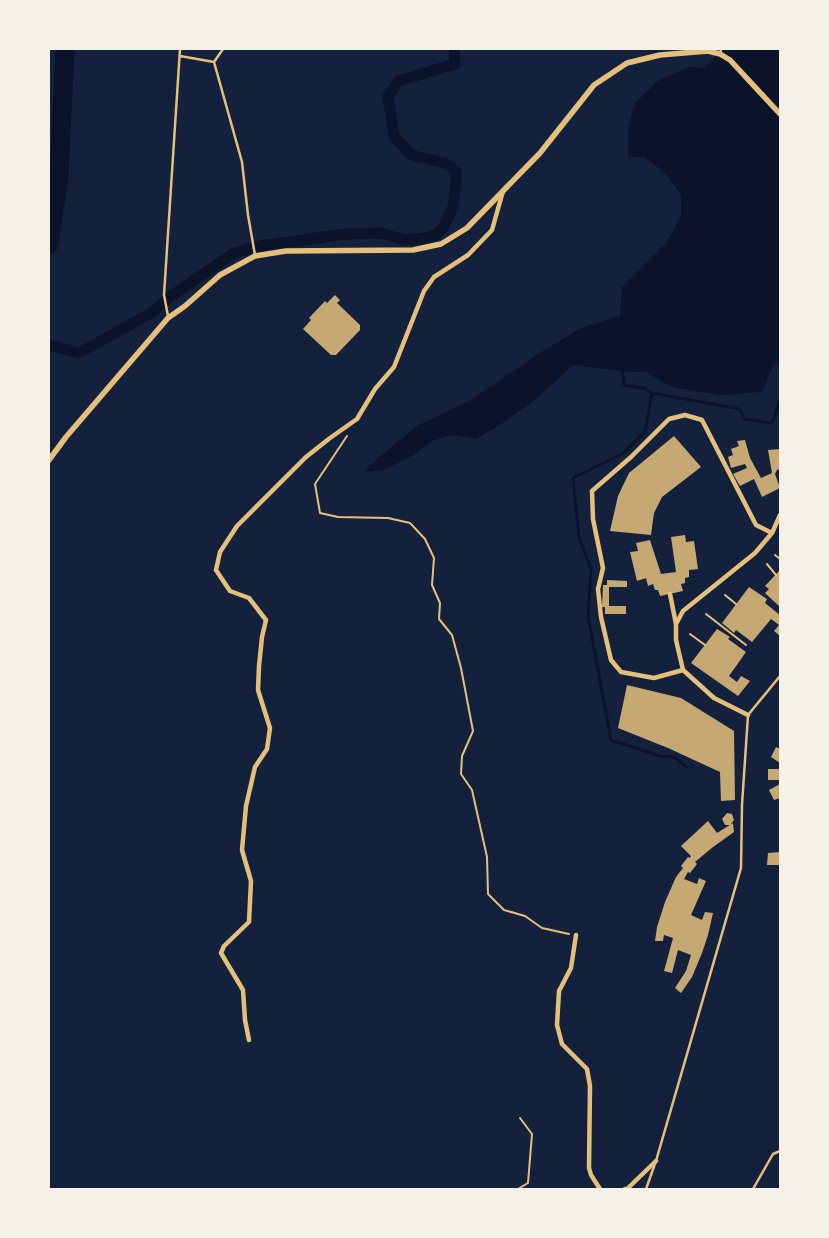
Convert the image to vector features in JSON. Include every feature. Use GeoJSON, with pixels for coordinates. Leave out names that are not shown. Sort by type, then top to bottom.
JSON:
{"type":"FeatureCollection","features":[{"type":"Feature","properties":{"kind":"street"},"geometry":{"type":"LineString","coordinates":[[49,460],[66,437],[168,318],[185,306],[220,274],[255,256],[286,251],[414,250],[441,244],[467,228],[504,191],[540,153],[594,85],[627,63],[660,55],[721,51],[780,114]]}},
{"type":"Feature","properties":{"kind":"street"},"geometry":{"type":"LineString","coordinates":[[249,1040],[245,1020],[243,990],[221,953],[224,946],[249,922],[251,881],[242,850],[246,806],[255,767],[267,749],[270,728],[258,690],[261,647],[266,620],[249,598],[230,591],[216,570],[220,552],[237,526],[306,457],[357,419],[376,389],[394,367],[424,291],[434,277],[468,255],[492,230],[504,191]]}},
{"type":"Feature","properties":{"kind":"street"},"geometry":{"type":"LineString","coordinates":[[682,670],[654,678],[621,672],[611,660],[600,617],[598,589],[603,568],[593,519],[592,491],[631,457],[669,419],[685,415],[702,420],[756,525],[772,533]]}},
{"type":"Feature","properties":{"kind":"street"},"geometry":{"type":"LineString","coordinates":[[676,624],[683,611],[755,553],[772,533],[780,514]]}},
{"type":"Feature","properties":{"kind":"street"},"geometry":{"type":"LineString","coordinates":[[670,594],[682,670],[714,698],[748,715]]}},
{"type":"Feature","properties":{"kind":"street"},"geometry":{"type":"LineString","coordinates":[[576,935],[571,968],[559,991],[557,1025],[562,1044],[587,1069],[590,1086],[589,1168],[600,1189]]}},
{"type":"Feature","properties":{"kind":"street"},"geometry":{"type":"LineString","coordinates":[[625,1189],[628,1189],[656,1161]]}},
{"type":"Feature","properties":{"kind":"lane"},"geometry":{"type":"LineString","coordinates":[[168,318],[164,295],[180,49]]}},
{"type":"Feature","properties":{"kind":"lane"},"geometry":{"type":"LineString","coordinates":[[214,62],[223,49]]}},
{"type":"Feature","properties":{"kind":"lane"},"geometry":{"type":"LineString","coordinates":[[180,56],[214,62]]}},
{"type":"Feature","properties":{"kind":"lane"},"geometry":{"type":"LineString","coordinates":[[214,62],[242,162],[255,256]]}},
{"type":"Feature","properties":{"kind":"lane"},"geometry":{"type":"LineString","coordinates":[[646,1189],[656,1161],[741,868],[742,805],[748,715],[780,676]]}},
{"type":"Feature","properties":{"kind":"lane"},"geometry":{"type":"LineString","coordinates":[[753,1189],[773,1154],[780,1150]]}},
{"type":"Feature","properties":{"kind":"path"},"geometry":{"type":"LineString","coordinates":[[347,436],[315,484],[320,513],[338,517],[388,518],[410,523],[425,539],[434,558],[432,585],[440,603],[439,619],[452,635],[461,668],[473,732],[462,756],[461,774],[472,790],[487,857],[488,894],[504,910],[525,916],[542,928],[576,935]]}},
{"type":"Feature","properties":{"kind":"path"},"geometry":{"type":"LineString","coordinates":[[774,555],[780,559]]}},
{"type":"Feature","properties":{"kind":"path"},"geometry":{"type":"LineString","coordinates":[[766,564],[776,575]]}},
{"type":"Feature","properties":{"kind":"path"},"geometry":{"type":"LineString","coordinates":[[725,595],[736,604]]}},
{"type":"Feature","properties":{"kind":"path"},"geometry":{"type":"LineString","coordinates":[[706,614],[746,645]]}},
{"type":"Feature","properties":{"kind":"path"},"geometry":{"type":"LineString","coordinates":[[690,634],[705,645]]}},
{"type":"Feature","properties":{"kind":"path"},"geometry":{"type":"LineString","coordinates":[[518,1189],[528,1183],[532,1134],[520,1118]]}},
{"type":"Feature","properties":{"kind":"water"},"geometry":{"type":"Polygon","coordinates":[[[721,49],[780,49],[780,362],[773,365],[762,392],[719,395],[671,387],[646,372],[573,365],[536,399],[500,425],[476,439],[452,435],[434,440],[413,455],[384,470],[365,472],[368,467],[419,425],[469,401],[581,328],[620,316],[622,287],[666,243],[681,217],[681,195],[665,173],[644,157],[628,157],[628,129],[634,104],[659,80],[689,67],[705,68],[721,49]]]}},
{"type":"Feature","properties":{"kind":"building"},"geometry":{"type":"Polygon","coordinates":[[[335,295],[340,300],[337,303],[360,325],[360,330],[336,355],[331,355],[303,329],[311,320],[309,318],[325,301],[327,303],[335,295]]]}},
{"type":"Feature","properties":{"kind":"building"},"geometry":{"type":"Polygon","coordinates":[[[674,436],[701,467],[662,497],[654,513],[651,535],[610,531],[618,496],[629,473],[674,436]]]}},
{"type":"Feature","properties":{"kind":"building"},"geometry":{"type":"Polygon","coordinates":[[[745,440],[750,458],[761,478],[772,473],[768,450],[780,449],[780,469],[775,474],[780,488],[762,497],[754,479],[740,486],[733,474],[747,468],[745,464],[731,468],[728,457],[733,455],[731,449],[739,446],[737,441],[745,440]]]}},
{"type":"Feature","properties":{"kind":"building"},"geometry":{"type":"Polygon","coordinates":[[[685,535],[686,542],[694,541],[698,569],[689,570],[689,577],[685,578],[685,583],[681,584],[683,591],[660,596],[653,584],[648,586],[646,578],[637,581],[630,552],[638,551],[636,543],[650,540],[661,574],[676,572],[671,537],[685,535]]]}},
{"type":"Feature","properties":{"kind":"building"},"geometry":{"type":"Polygon","coordinates":[[[780,570],[780,607],[765,593],[769,589],[765,586],[780,570]]]}},
{"type":"Feature","properties":{"kind":"building"},"geometry":{"type":"Polygon","coordinates":[[[607,580],[627,581],[627,587],[609,587],[609,606],[626,606],[626,614],[605,614],[605,607],[602,607],[603,585],[607,585],[607,580]]]}},
{"type":"Feature","properties":{"kind":"building"},"geometry":{"type":"Polygon","coordinates":[[[749,587],[767,599],[765,603],[780,615],[780,636],[774,631],[779,625],[771,619],[752,642],[736,630],[734,633],[722,623],[749,587]]]}},
{"type":"Feature","properties":{"kind":"building"},"geometry":{"type":"Polygon","coordinates":[[[717,629],[730,637],[728,639],[746,652],[729,676],[737,682],[741,676],[750,681],[738,696],[691,663],[717,629]]]}},
{"type":"Feature","properties":{"kind":"building"},"geometry":{"type":"Polygon","coordinates":[[[627,685],[681,698],[734,731],[735,800],[721,801],[720,772],[618,728],[627,685]]]}},
{"type":"Feature","properties":{"kind":"building"},"geometry":{"type":"Polygon","coordinates":[[[776,747],[780,749],[780,763],[771,757],[776,747]]]}},
{"type":"Feature","properties":{"kind":"building"},"geometry":{"type":"Polygon","coordinates":[[[768,769],[780,769],[780,784],[779,780],[768,780],[768,769]]]}},
{"type":"Feature","properties":{"kind":"building"},"geometry":{"type":"Polygon","coordinates":[[[780,784],[780,798],[774,800],[769,790],[780,784]]]}},
{"type":"Feature","properties":{"kind":"building"},"geometry":{"type":"Polygon","coordinates":[[[727,813],[732,814],[734,820],[730,825],[725,825],[722,819],[727,813]]]}},
{"type":"Feature","properties":{"kind":"building"},"geometry":{"type":"Polygon","coordinates":[[[708,821],[717,833],[733,823],[734,832],[695,862],[697,864],[690,873],[688,872],[684,879],[697,884],[699,878],[706,881],[691,915],[702,920],[705,912],[713,913],[702,953],[692,977],[681,993],[675,988],[686,971],[691,955],[678,950],[672,973],[664,971],[673,938],[664,935],[663,941],[655,941],[657,927],[676,877],[683,868],[681,866],[691,856],[681,846],[708,821]]]}},
{"type":"Feature","properties":{"kind":"building"},"geometry":{"type":"Polygon","coordinates":[[[780,852],[780,865],[767,865],[768,853],[780,852]]]}},
{"type":"Feature","properties":{"kind":"waterway"},"geometry":{"type":"LineString","coordinates":[[49,244],[59,178],[65,49]]}},
{"type":"Feature","properties":{"kind":"waterway"},"geometry":{"type":"LineString","coordinates":[[49,345],[79,353],[153,312],[170,297],[234,253],[260,246],[345,234],[381,233],[405,240],[436,235],[443,228],[453,207],[456,171],[445,163],[411,155],[394,136],[388,96],[398,81],[455,64],[454,49]]}},
{"type":"Feature","properties":{"kind":"waterway"},"geometry":{"type":"LineString","coordinates":[[622,368],[624,385],[643,388],[652,393],[740,409],[744,419],[772,423],[780,401]]}},
{"type":"Feature","properties":{"kind":"waterway"},"geometry":{"type":"LineString","coordinates":[[652,393],[645,432],[622,454],[573,478],[579,537],[591,570],[588,616],[611,740],[660,756],[674,757],[686,767]]}}]}
